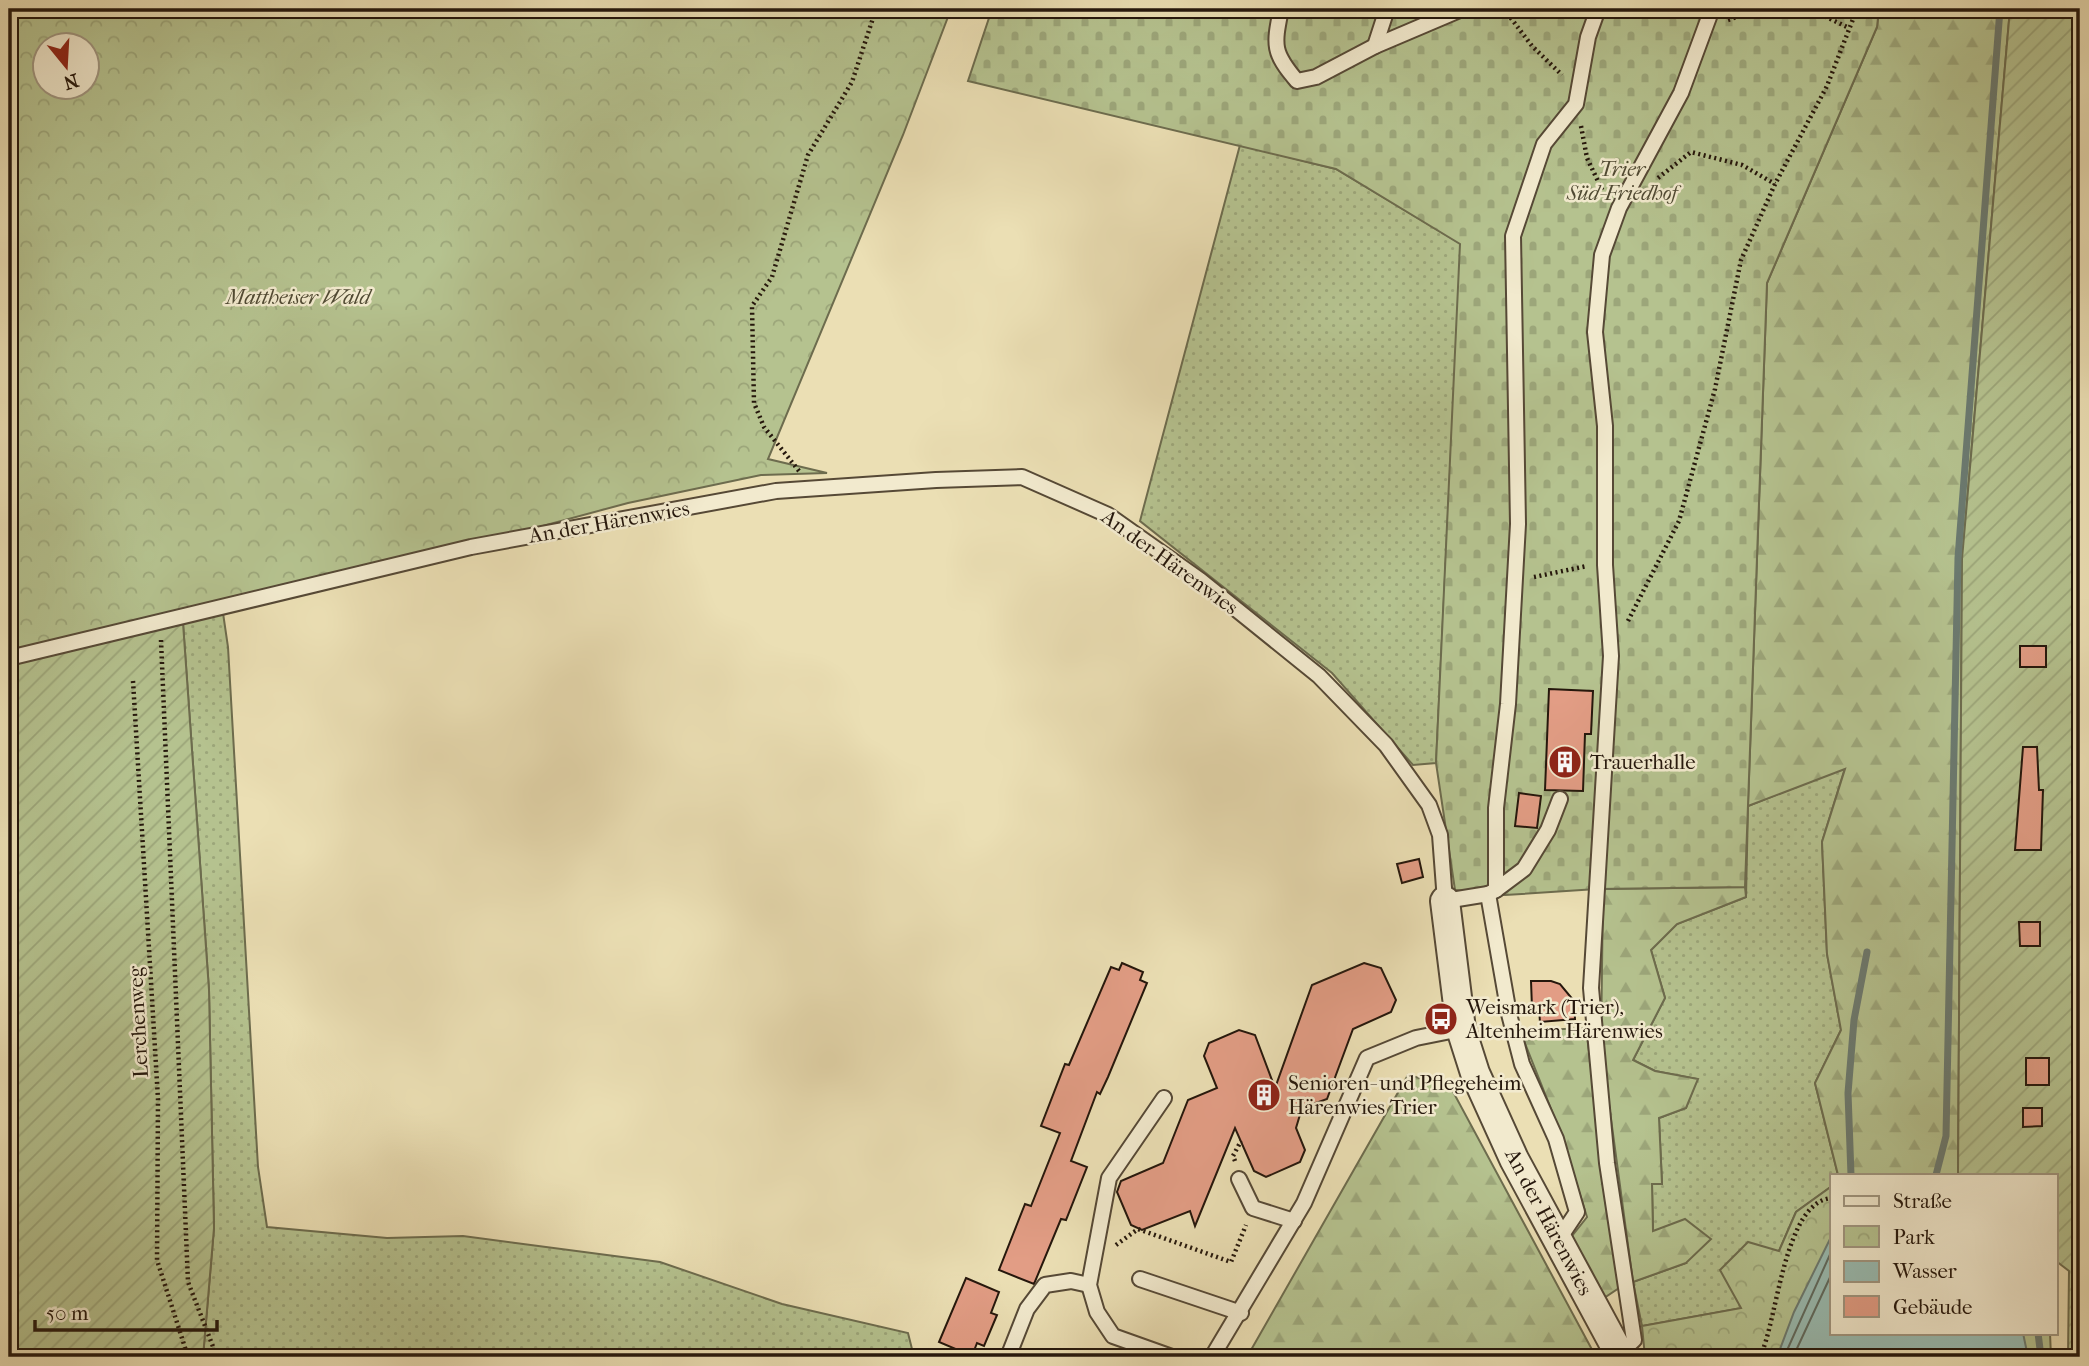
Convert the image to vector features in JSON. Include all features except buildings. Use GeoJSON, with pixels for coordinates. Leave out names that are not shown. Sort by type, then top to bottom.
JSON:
{"type":"FeatureCollection","features":[{"type":"Feature","properties":{"kind":"street","name":"An der Härenwies"},"geometry":{"type":"LineString","coordinates":[[1445,901],[1461,1029],[1475,1073],[1514,1159],[1620,1356]]}},
{"type":"Feature","properties":{"kind":"lane"},"geometry":{"type":"LineString","coordinates":[[1281,9],[1274,42],[1283,65],[1297,80],[1316,77],[1376,46],[1462,9]]}},
{"type":"Feature","properties":{"kind":"lane"},"geometry":{"type":"LineString","coordinates":[[1376,46],[1387,9]]}},
{"type":"Feature","properties":{"kind":"lane"},"geometry":{"type":"LineString","coordinates":[[1559,1239],[1577,1212],[1556,1139],[1522,1064],[1509,1014],[1492,892],[1496,808],[1508,705],[1518,524],[1513,236],[1544,144],[1576,104],[1588,37],[1598,9]]}},
{"type":"Feature","properties":{"kind":"lane"},"geometry":{"type":"LineString","coordinates":[[1620,1356],[1634,1340],[1607,1163],[1591,988],[1611,656],[1605,565],[1605,426],[1595,332],[1602,255],[1619,208],[1681,93],[1712,9]]}},
{"type":"Feature","properties":{"kind":"lane","name":"An der Härenwies"},"geometry":{"type":"LineString","coordinates":[[9,658],[471,547],[776,491],[1022,477],[1108,515],[1200,580],[1319,676],[1386,746],[1429,804],[1440,835],[1445,901]]}},
{"type":"Feature","properties":{"kind":"lane"},"geometry":{"type":"LineString","coordinates":[[1445,901],[1492,892],[1524,869],[1548,830],[1560,799]]}},
{"type":"Feature","properties":{"kind":"lane"},"geometry":{"type":"LineString","coordinates":[[1212,1357],[1241,1313],[1294,1220],[1367,1058],[1416,1038],[1461,1029]]}},
{"type":"Feature","properties":{"kind":"lane"},"geometry":{"type":"LineString","coordinates":[[1164,1098],[1109,1178],[1089,1285],[1097,1312],[1113,1336],[1172,1357]]}},
{"type":"Feature","properties":{"kind":"lane"},"geometry":{"type":"LineString","coordinates":[[1239,1179],[1253,1208],[1294,1220]]}},
{"type":"Feature","properties":{"kind":"lane"},"geometry":{"type":"LineString","coordinates":[[1140,1279],[1241,1313]]}},
{"type":"Feature","properties":{"kind":"lane"},"geometry":{"type":"LineString","coordinates":[[1008,1357],[1027,1309],[1045,1284],[1071,1281],[1089,1285]]}},
{"type":"Feature","properties":{"kind":"path"},"geometry":{"type":"LineString","coordinates":[[816,489],[783,453],[764,427],[754,403],[752,306],[772,277],[808,155],[852,82],[876,9]]}},
{"type":"Feature","properties":{"kind":"path"},"geometry":{"type":"LineString","coordinates":[[1504,9],[1532,46],[1563,76],[1576,104],[1587,158],[1605,198],[1619,208],[1691,152],[1742,165],[1775,184]]}},
{"type":"Feature","properties":{"kind":"path"},"geometry":{"type":"LineString","coordinates":[[1810,9],[1849,28]]}},
{"type":"Feature","properties":{"kind":"path"},"geometry":{"type":"LineString","coordinates":[[1611,656],[1679,521],[1715,389],[1741,260],[1775,184],[1827,86],[1857,9]]}},
{"type":"Feature","properties":{"kind":"path"},"geometry":{"type":"LineString","coordinates":[[1516,581],[1576,567]]}},
{"type":"Feature","properties":{"kind":"path"},"geometry":{"type":"LineString","coordinates":[[160,622],[188,1282],[217,1357]]}},
{"type":"Feature","properties":{"kind":"path","name":"Lerchenweg"},"geometry":{"type":"LineString","coordinates":[[133,681],[158,1099],[157,1261],[188,1357]]}},
{"type":"Feature","properties":{"kind":"path"},"geometry":{"type":"LineString","coordinates":[[1760,1357],[1770,1336],[1791,1238],[1804,1214],[1823,1199],[1830,1198]]}},
{"type":"Feature","properties":{"kind":"path"},"geometry":{"type":"LineString","coordinates":[[1138,1229],[1231,1262],[1253,1208]]}},
{"type":"Feature","properties":{"kind":"green space","name":"Mattheiser Wald"},"geometry":{"type":"Polygon","coordinates":[[[9,9],[951,9],[903,135],[768,459],[827,473],[761,475],[628,503],[434,555],[9,652],[9,9]]]}},
{"type":"Feature","properties":{"kind":"green space","name":"Trier Süd-Friedhof"},"geometry":{"type":"Polygon","coordinates":[[[992,9],[1879,9],[1877,27],[1767,283],[1745,887],[1597,889],[1505,895],[1455,890],[1436,763],[1460,244],[1336,169],[968,81],[992,9]]]}},
{"type":"Feature","properties":{"kind":"green space"},"geometry":{"type":"Polygon","coordinates":[[[1879,9],[2010,9],[1962,559],[1958,1174],[1838,1174],[1815,1083],[1841,1030],[1827,954],[1822,842],[1845,769],[1748,806],[1767,283],[1877,27],[1879,9]]]}},
{"type":"Feature","properties":{"kind":"green space"},"geometry":{"type":"Polygon","coordinates":[[[2010,9],[2080,9],[2080,1357],[2068,1357],[2069,1271],[2058,1263],[2058,1174],[1958,1174],[1962,559],[2010,9]]]}},
{"type":"Feature","properties":{"kind":"green space"},"geometry":{"type":"Polygon","coordinates":[[[1240,145],[1336,169],[1461,244],[1436,763],[1413,765],[1332,673],[1140,521],[1240,145]]]}},
{"type":"Feature","properties":{"kind":"green space"},"geometry":{"type":"Polygon","coordinates":[[[223,613],[228,647],[258,1167],[267,1227],[387,1238],[463,1236],[660,1262],[782,1304],[908,1333],[914,1357],[203,1357],[214,1228],[209,990],[183,623],[223,613]]]}},
{"type":"Feature","properties":{"kind":"green space"},"geometry":{"type":"Polygon","coordinates":[[[183,623],[209,990],[214,1228],[203,1357],[9,1357],[9,661],[183,623]]]}},
{"type":"Feature","properties":{"kind":"green space"},"geometry":{"type":"Polygon","coordinates":[[[1845,768],[1822,842],[1827,954],[1841,1030],[1815,1083],[1838,1174],[1830,1174],[1830,1187],[1796,1212],[1779,1251],[1742,1308],[1642,1326],[1633,1282],[1686,1263],[1653,1232],[1652,1184],[1662,1183],[1659,1118],[1686,1108],[1697,1079],[1655,1071],[1633,1060],[1665,998],[1651,950],[1677,924],[1746,897],[1748,806],[1845,768]]]}},
{"type":"Feature","properties":{"kind":"green space"},"geometry":{"type":"Polygon","coordinates":[[[1745,887],[1746,897],[1677,924],[1651,950],[1665,998],[1633,1060],[1655,1071],[1698,1079],[1686,1108],[1659,1118],[1662,1184],[1652,1184],[1653,1231],[1685,1219],[1711,1239],[1686,1263],[1633,1282],[1601,1045],[1603,889],[1745,887]]]}},
{"type":"Feature","properties":{"kind":"green space"},"geometry":{"type":"Polygon","coordinates":[[[1586,1028],[1619,1288],[1601,1300],[1568,1241],[1587,1217],[1561,1134],[1520,1031],[1586,1028]]]}},
{"type":"Feature","properties":{"kind":"green space"},"geometry":{"type":"Polygon","coordinates":[[[1408,1075],[1450,1086],[1596,1357],[1247,1357],[1408,1075]]]}},
{"type":"Feature","properties":{"kind":"green space"},"geometry":{"type":"Polygon","coordinates":[[[1830,1187],[1830,1334],[2050,1334],[2051,1357],[1645,1357],[1642,1326],[1741,1308],[1720,1270],[1748,1242],[1779,1251],[1796,1212],[1830,1187]]]}},
{"type":"Feature","properties":{"kind":"water"},"geometry":{"type":"Polygon","coordinates":[[[1830,1239],[1830,1334],[2023,1334],[2028,1357],[1777,1357],[1794,1312],[1830,1239]]]}},
{"type":"Feature","properties":{"kind":"waterway"},"geometry":{"type":"LineString","coordinates":[[1936,1174],[1946,1136],[1958,558],[2000,9]]}},
{"type":"Feature","properties":{"kind":"waterway"},"geometry":{"type":"LineString","coordinates":[[1851,1174],[1848,1093],[1854,1020],[1867,952]]}},
{"type":"Feature","properties":{"kind":"waterway"},"geometry":{"type":"LineString","coordinates":[[2038,1334],[2041,1357]]}},
{"type":"Feature","properties":{"kind":"place","name":"Trauerhalle"},"geometry":{"type":"Point","coordinates":[1565,762]}},
{"type":"Feature","properties":{"kind":"place","name":"Weismark (Trier), Altenheim Härenwies"},"geometry":{"type":"Point","coordinates":[1441,1019]}},
{"type":"Feature","properties":{"kind":"place","name":"Senioren- und Pflegeheim Härenwies Trier"},"geometry":{"type":"Point","coordinates":[1264,1095]}}]}
